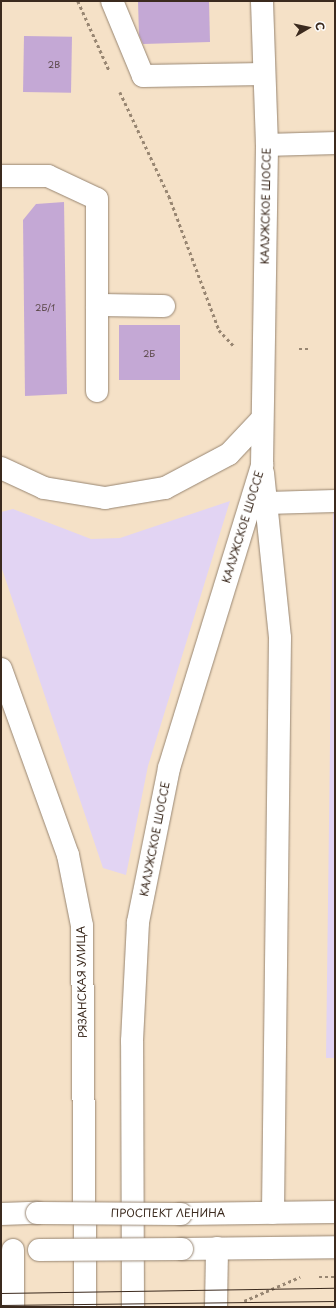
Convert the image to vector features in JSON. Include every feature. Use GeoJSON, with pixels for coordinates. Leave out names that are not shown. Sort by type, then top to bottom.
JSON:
{"type":"FeatureCollection","features":[{"type":"Feature","properties":{"kind":"main road"},"geometry":{"type":"LineString","coordinates":[[112,1],[143,76],[264,74]]}},
{"type":"Feature","properties":{"kind":"main road","name":"КАЛУЖСКОЕ ШОССЕ"},"geometry":{"type":"LineString","coordinates":[[133,1307],[132,1041],[138,922],[169,768],[262,465],[261,420],[267,145],[262,1]]}},
{"type":"Feature","properties":{"kind":"main road"},"geometry":{"type":"LineString","coordinates":[[267,145],[335,143]]}},
{"type":"Feature","properties":{"kind":"main road"},"geometry":{"type":"LineString","coordinates":[[1,176],[48,176],[97,199],[97,391]]}},
{"type":"Feature","properties":{"kind":"main road"},"geometry":{"type":"LineString","coordinates":[[97,305],[164,306]]}},
{"type":"Feature","properties":{"kind":"main road"},"geometry":{"type":"LineString","coordinates":[[1,468],[44,488],[105,498],[165,488],[229,454],[261,420]]}},
{"type":"Feature","properties":{"kind":"main road"},"geometry":{"type":"LineString","coordinates":[[262,465],[280,638],[273,1212]]}},
{"type":"Feature","properties":{"kind":"main road"},"geometry":{"type":"LineString","coordinates":[[267,503],[335,501]]}},
{"type":"Feature","properties":{"kind":"main road","name":"РЯЗАНСКАЯ УЛИЦА"},"geometry":{"type":"LineString","coordinates":[[1,669],[68,855],[82,926],[85,1307]]}},
{"type":"Feature","properties":{"kind":"main road","name":"ПРОСПЕКТ ЛЕНИНА"},"geometry":{"type":"LineString","coordinates":[[1,1214],[335,1212]]}},
{"type":"Feature","properties":{"kind":"main road"},"geometry":{"type":"LineString","coordinates":[[13,1307],[7,1250],[335,1247]]}},
{"type":"Feature","properties":{"kind":"main road"},"geometry":{"type":"LineString","coordinates":[[216,1307],[217,1248]]}},
{"type":"Feature","properties":{"kind":"path"},"geometry":{"type":"LineString","coordinates":[[78,1],[112,76]]}},
{"type":"Feature","properties":{"kind":"path"},"geometry":{"type":"LineString","coordinates":[[118,90],[169,196],[219,330],[235,347]]}},
{"type":"Feature","properties":{"kind":"path"},"geometry":{"type":"LineString","coordinates":[[299,349],[311,349]]}},
{"type":"Feature","properties":{"kind":"path"},"geometry":{"type":"LineString","coordinates":[[312,1277],[335,1276]]}},
{"type":"Feature","properties":{"kind":"path"},"geometry":{"type":"LineString","coordinates":[[241,1302],[297,1277],[305,1277]]}},
{"type":"Feature","properties":{"kind":"shaded area"},"geometry":{"type":"Polygon","coordinates":[[[230,501],[148,766],[126,875],[103,868],[1,566],[1,512],[13,509],[91,539],[120,538],[230,501]]]}},
{"type":"Feature","properties":{"kind":"shaded area"},"geometry":{"type":"Polygon","coordinates":[[[333,509],[335,509],[335,1058],[326,1058],[333,509]]]}},
{"type":"Feature","properties":{"kind":"building"},"geometry":{"type":"Polygon","coordinates":[[[138,1],[209,1],[210,42],[143,44],[139,35],[138,1]]]}},
{"type":"Feature","properties":{"kind":"building"},"geometry":{"type":"Polygon","coordinates":[[[24,36],[72,37],[71,93],[23,92],[24,36]]]}},
{"type":"Feature","properties":{"kind":"building"},"geometry":{"type":"Polygon","coordinates":[[[64,202],[67,394],[25,396],[23,220],[36,204],[64,202]]]}},
{"type":"Feature","properties":{"kind":"building"},"geometry":{"type":"Polygon","coordinates":[[[119,325],[180,325],[180,380],[119,380],[119,325]]]}},
{"type":"Feature","properties":{"kind":"tram line"},"geometry":{"type":"LineString","coordinates":[[1,1293],[335,1288]]}},
{"type":"Feature","properties":{"kind":"tram line"},"geometry":{"type":"LineString","coordinates":[[1,1305],[335,1301]]}}]}
